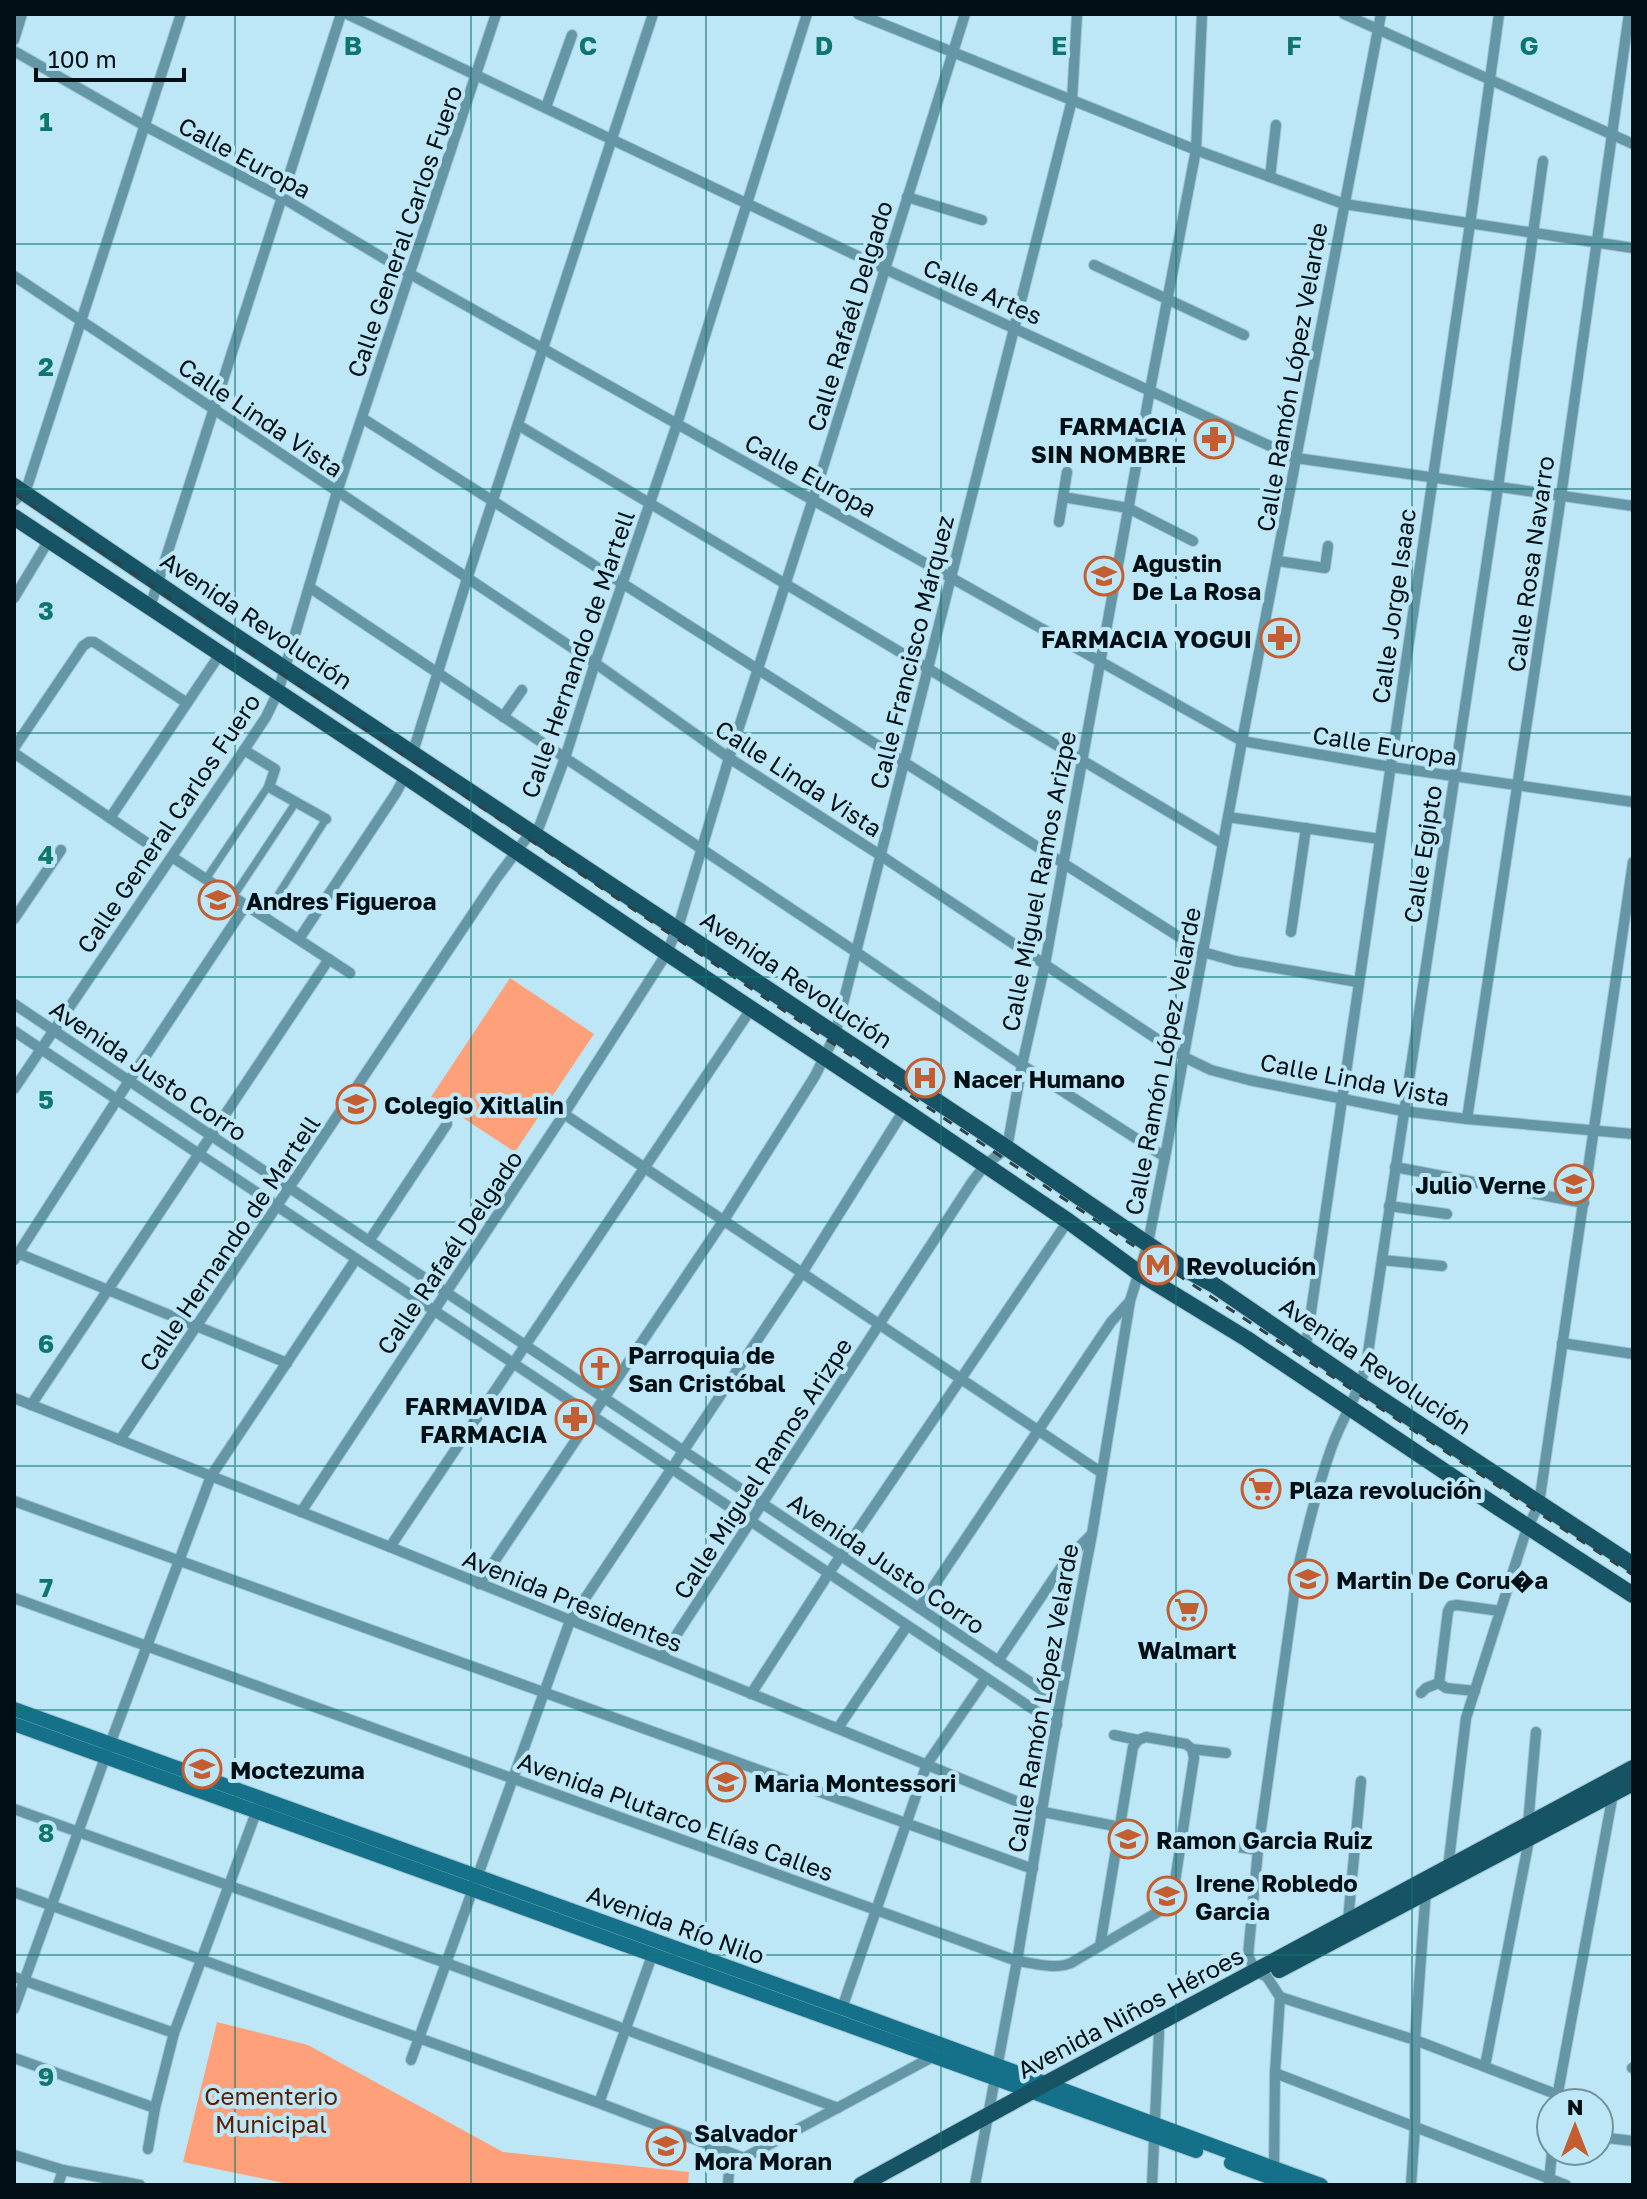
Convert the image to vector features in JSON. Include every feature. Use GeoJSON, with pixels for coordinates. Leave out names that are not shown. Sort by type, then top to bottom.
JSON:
{"type":"FeatureCollection","features":[{"type":"Feature","properties":{"kind":"main road","name":"Avenida Revolución"},"geometry":{"type":"LineString","coordinates":[[17,493],[413,752],[1633,1565]]}},
{"type":"Feature","properties":{"kind":"main road","name":"Avenida Revolución"},"geometry":{"type":"LineString","coordinates":[[14,517],[904,1110],[1139,1273],[1247,1339],[1633,1595]]}},
{"type":"Feature","properties":{"kind":"main road","name":"Avenida Río Nilo"},"geometry":{"type":"LineString","coordinates":[[14,1709],[257,1810],[842,2008],[1291,2185]]}},
{"type":"Feature","properties":{"kind":"main road","name":"Avenida Río Nilo"},"geometry":{"type":"LineString","coordinates":[[14,1724],[108,1750],[475,1882],[653,1953],[936,2055],[996,2071]]}},
{"type":"Feature","properties":{"kind":"main road","name":"Avenida Niños Héroes"},"geometry":{"type":"LineString","coordinates":[[884,2185],[987,2123],[1158,2028],[1529,1832],[1633,1768]]}},
{"type":"Feature","properties":{"kind":"main road","name":"Avenida Niños Héroes"},"geometry":{"type":"LineString","coordinates":[[1261,1974],[1348,1921],[1427,1886],[1448,1868],[1633,1783]]}},
{"type":"Feature","properties":{"kind":"main road","name":"Avenida Niños Héroes"},"geometry":{"type":"LineString","coordinates":[[861,2185],[987,2123]]}},
{"type":"Feature","properties":{"kind":"main road","name":"Avenida Río Nilo"},"geometry":{"type":"LineString","coordinates":[[1274,2177],[1321,2185]]}},
{"type":"Feature","properties":{"kind":"street"},"geometry":{"type":"LineString","coordinates":[[14,40],[22,14]]}},
{"type":"Feature","properties":{"kind":"street"},"geometry":{"type":"LineString","coordinates":[[17,493],[81,322],[181,14]]}},
{"type":"Feature","properties":{"kind":"street"},"geometry":{"type":"LineString","coordinates":[[150,607],[281,197],[344,14]]}},
{"type":"Feature","properties":{"kind":"street","name":"Calle Artes"},"geometry":{"type":"LineString","coordinates":[[344,14],[885,269],[1296,458],[1633,506]]}},
{"type":"Feature","properties":{"kind":"street","name":"Calle General Carlos Fuero"},"geometry":{"type":"LineString","coordinates":[[14,1089],[266,717],[278,692],[337,492],[496,14]]}},
{"type":"Feature","properties":{"kind":"street"},"geometry":{"type":"LineString","coordinates":[[413,752],[653,14]]}},
{"type":"Feature","properties":{"kind":"street","name":"Calle Hernando de Martell"},"geometry":{"type":"LineString","coordinates":[[120,1440],[516,851],[539,827],[677,424],[807,14]]}},
{"type":"Feature","properties":{"kind":"street"},"geometry":{"type":"LineString","coordinates":[[858,14],[1196,150],[1344,204],[1633,248]]}},
{"type":"Feature","properties":{"kind":"street","name":"Calle Rafaél Delgado"},"geometry":{"type":"LineString","coordinates":[[301,1512],[667,953],[965,14]]}},
{"type":"Feature","properties":{"kind":"street","name":"Calle Francisco Márquez"},"geometry":{"type":"LineString","coordinates":[[479,1584],[724,1220],[835,1035],[1072,100],[1077,14]]}},
{"type":"Feature","properties":{"kind":"street","name":"Calle Miguel Ramos Arizpe"},"geometry":{"type":"LineString","coordinates":[[662,1657],[985,1165],[1007,1148],[1064,864],[1196,150],[1202,14]]}},
{"type":"Feature","properties":{"kind":"street"},"geometry":{"type":"LineString","coordinates":[[1344,14],[1633,144]]}},
{"type":"Feature","properties":{"kind":"street","name":"Calle Ramón López Velarde"},"geometry":{"type":"LineString","coordinates":[[975,2185],[1092,1534],[1130,1301],[1148,1243],[1165,1157],[1381,14]]}},
{"type":"Feature","properties":{"kind":"street","name":"Calle Jorge Isaac"},"geometry":{"type":"LineString","coordinates":[[1306,1346],[1499,14]]}},
{"type":"Feature","properties":{"kind":"street","name":"Calle Rosa Navarro"},"geometry":{"type":"LineString","coordinates":[[1467,1119],[1561,496],[1629,14]]}},
{"type":"Feature","properties":{"kind":"street"},"geometry":{"type":"LineString","coordinates":[[546,107],[572,35]]}},
{"type":"Feature","properties":{"kind":"street","name":"Calle Europa"},"geometry":{"type":"LineString","coordinates":[[14,51],[145,126],[281,197],[410,274],[1242,741],[1391,767],[1633,802]]}},
{"type":"Feature","properties":{"kind":"street"},"geometry":{"type":"LineString","coordinates":[[1270,177],[1276,125]]}},
{"type":"Feature","properties":{"kind":"street","name":"Calle Egipto"},"geometry":{"type":"LineString","coordinates":[[1261,1974],[1248,1956],[1258,1850],[1299,1565],[1329,1458],[1366,1366],[1498,487],[1543,161]]}},
{"type":"Feature","properties":{"kind":"street"},"geometry":{"type":"LineString","coordinates":[[907,197],[982,220]]}},
{"type":"Feature","properties":{"kind":"street"},"geometry":{"type":"LineString","coordinates":[[1094,265],[1244,335]]}},
{"type":"Feature","properties":{"kind":"street","name":"Calle Linda Vista"},"geometry":{"type":"LineString","coordinates":[[14,276],[595,663],[729,758],[1184,1057],[1211,1070],[1249,1080],[1403,1111],[1633,1134]]}},
{"type":"Feature","properties":{"kind":"street"},"geometry":{"type":"LineString","coordinates":[[362,418],[1203,952],[1235,961],[1358,982]]}},
{"type":"Feature","properties":{"kind":"street"},"geometry":{"type":"LineString","coordinates":[[518,425],[1223,844]]}},
{"type":"Feature","properties":{"kind":"street"},"geometry":{"type":"LineString","coordinates":[[1059,522],[1067,472]]}},
{"type":"Feature","properties":{"kind":"street"},"geometry":{"type":"LineString","coordinates":[[1063,497],[1128,508],[1193,541]]}},
{"type":"Feature","properties":{"kind":"street"},"geometry":{"type":"LineString","coordinates":[[14,598],[49,540]]}},
{"type":"Feature","properties":{"kind":"street"},"geometry":{"type":"LineString","coordinates":[[1278,561],[1325,568],[1328,546]]}},
{"type":"Feature","properties":{"kind":"street"},"geometry":{"type":"LineString","coordinates":[[309,587],[1022,1065],[1165,1157]]}},
{"type":"Feature","properties":{"kind":"street"},"geometry":{"type":"LineString","coordinates":[[147,843],[14,750],[83,646],[89,642],[94,642],[187,703]]}},
{"type":"Feature","properties":{"kind":"street"},"geometry":{"type":"LineString","coordinates":[[110,818],[220,654]]}},
{"type":"Feature","properties":{"kind":"street"},"geometry":{"type":"LineString","coordinates":[[503,717],[522,690]]}},
{"type":"Feature","properties":{"kind":"street"},"geometry":{"type":"LineString","coordinates":[[206,879],[269,785],[275,769],[244,750]]}},
{"type":"Feature","properties":{"kind":"street"},"geometry":{"type":"LineString","coordinates":[[299,939],[405,776]]}},
{"type":"Feature","properties":{"kind":"street"},"geometry":{"type":"LineString","coordinates":[[264,917],[326,819],[269,785]]}},
{"type":"Feature","properties":{"kind":"street"},"geometry":{"type":"LineString","coordinates":[[233,897],[296,802]]}},
{"type":"Feature","properties":{"kind":"street"},"geometry":{"type":"LineString","coordinates":[[1228,817],[1380,839]]}},
{"type":"Feature","properties":{"kind":"street"},"geometry":{"type":"LineString","coordinates":[[1291,932],[1306,828]]}},
{"type":"Feature","properties":{"kind":"street"},"geometry":{"type":"LineString","coordinates":[[14,919],[61,850]]}},
{"type":"Feature","properties":{"kind":"street"},"geometry":{"type":"LineString","coordinates":[[172,857],[350,973]]}},
{"type":"Feature","properties":{"kind":"street"},"geometry":{"type":"LineString","coordinates":[[1448,1868],[1466,1718],[1528,1525],[1539,1504],[1633,862]]}},
{"type":"Feature","properties":{"kind":"street"},"geometry":{"type":"LineString","coordinates":[[246,905],[16,1255],[108,1289],[287,1363]]}},
{"type":"Feature","properties":{"kind":"street"},"geometry":{"type":"LineString","coordinates":[[31,1405],[329,959]]}},
{"type":"Feature","properties":{"kind":"street","name":"Avenida Justo Corro"},"geometry":{"type":"LineString","coordinates":[[14,1004],[1060,1702]]}},
{"type":"Feature","properties":{"kind":"street"},"geometry":{"type":"LineString","coordinates":[[390,1547],[751,1009]]}},
{"type":"Feature","properties":{"kind":"street","name":"Avenida Justo Corro"},"geometry":{"type":"LineString","coordinates":[[14,1031],[1057,1725]]}},
{"type":"Feature","properties":{"kind":"street"},"geometry":{"type":"LineString","coordinates":[[411,2060],[570,1621],[802,1273],[904,1110]]}},
{"type":"Feature","properties":{"kind":"street"},"geometry":{"type":"LineString","coordinates":[[564,1114],[1102,1473]]}},
{"type":"Feature","properties":{"kind":"street"},"geometry":{"type":"LineString","coordinates":[[369,1241],[447,1124]]}},
{"type":"Feature","properties":{"kind":"street"},"geometry":{"type":"LineString","coordinates":[[1395,1167],[1584,1203]]}},
{"type":"Feature","properties":{"kind":"street"},"geometry":{"type":"LineString","coordinates":[[1389,1206],[1447,1214]]}},
{"type":"Feature","properties":{"kind":"street"},"geometry":{"type":"LineString","coordinates":[[751,1694],[829,1573],[1068,1221]]}},
{"type":"Feature","properties":{"kind":"street"},"geometry":{"type":"LineString","coordinates":[[14,2009],[19,1978],[51,1906],[211,1476],[356,1259]]}},
{"type":"Feature","properties":{"kind":"street"},"geometry":{"type":"LineString","coordinates":[[1382,1260],[1442,1266]]}},
{"type":"Feature","properties":{"kind":"street"},"geometry":{"type":"LineString","coordinates":[[919,1608],[1111,1322],[1130,1301]]}},
{"type":"Feature","properties":{"kind":"street"},"geometry":{"type":"LineString","coordinates":[[1562,1343],[1633,1354]]}},
{"type":"Feature","properties":{"kind":"street","name":"Avenida Presidentes"},"geometry":{"type":"LineString","coordinates":[[14,1398],[1043,1812],[1120,1827]]}},
{"type":"Feature","properties":{"kind":"street"},"geometry":{"type":"LineString","coordinates":[[14,1501],[1033,1869]]}},
{"type":"Feature","properties":{"kind":"street"},"geometry":{"type":"LineString","coordinates":[[998,1661],[1066,1560],[1092,1534]]}},
{"type":"Feature","properties":{"kind":"street","name":"Avenida Plutarco Elías Calles"},"geometry":{"type":"LineString","coordinates":[[14,1598],[1017,1961],[1063,1967],[1170,1903],[1194,1758],[1192,1749]]}},
{"type":"Feature","properties":{"kind":"street"},"geometry":{"type":"LineString","coordinates":[[1439,1683],[1451,1606],[1500,1611]]}},
{"type":"Feature","properties":{"kind":"street"},"geometry":{"type":"LineString","coordinates":[[838,1728],[907,1626]]}},
{"type":"Feature","properties":{"kind":"street"},"geometry":{"type":"LineString","coordinates":[[842,2008],[927,1764],[986,1678]]}},
{"type":"Feature","properties":{"kind":"street"},"geometry":{"type":"LineString","coordinates":[[1439,1683],[1446,1688],[1475,1691]]}},
{"type":"Feature","properties":{"kind":"street"},"geometry":{"type":"LineString","coordinates":[[1421,1693],[1439,1683]]}},
{"type":"Feature","properties":{"kind":"street"},"geometry":{"type":"LineString","coordinates":[[1485,2066],[1529,1832],[1536,1732]]}},
{"type":"Feature","properties":{"kind":"street"},"geometry":{"type":"LineString","coordinates":[[1114,1735],[1138,1740],[1146,1737],[1186,1744],[1192,1749],[1226,1753]]}},
{"type":"Feature","properties":{"kind":"street"},"geometry":{"type":"LineString","coordinates":[[1100,1946],[1133,1747],[1138,1740]]}},
{"type":"Feature","properties":{"kind":"street"},"geometry":{"type":"LineString","coordinates":[[1348,1921],[1361,1781]]}},
{"type":"Feature","properties":{"kind":"street"},"geometry":{"type":"LineString","coordinates":[[1558,2087],[1613,1794]]}},
{"type":"Feature","properties":{"kind":"street"},"geometry":{"type":"LineString","coordinates":[[14,1809],[446,1963],[838,2108]]}},
{"type":"Feature","properties":{"kind":"street"},"geometry":{"type":"LineString","coordinates":[[148,2149],[174,2033],[257,1810]]}},
{"type":"Feature","properties":{"kind":"street"},"geometry":{"type":"LineString","coordinates":[[1181,1838],[1258,1850]]}},
{"type":"Feature","properties":{"kind":"street"},"geometry":{"type":"LineString","coordinates":[[1411,2185],[1415,2040],[1427,1886]]}},
{"type":"Feature","properties":{"kind":"street"},"geometry":{"type":"LineString","coordinates":[[14,1892],[744,2158],[936,2055]]}},
{"type":"Feature","properties":{"kind":"street"},"geometry":{"type":"LineString","coordinates":[[599,2103],[653,1953]]}},
{"type":"Feature","properties":{"kind":"street"},"geometry":{"type":"LineString","coordinates":[[1261,1974],[1280,1997],[1415,2040],[1535,2089]]}},
{"type":"Feature","properties":{"kind":"street"},"geometry":{"type":"LineString","coordinates":[[19,1978],[174,2033]]}},
{"type":"Feature","properties":{"kind":"street"},"geometry":{"type":"LineString","coordinates":[[1274,2177],[1275,2073],[1280,1997]]}},
{"type":"Feature","properties":{"kind":"street"},"geometry":{"type":"LineString","coordinates":[[1152,2185],[1158,2028]]}},
{"type":"Feature","properties":{"kind":"street"},"geometry":{"type":"LineString","coordinates":[[14,2058],[155,2108]]}},
{"type":"Feature","properties":{"kind":"street"},"geometry":{"type":"LineString","coordinates":[[1275,2073],[1549,2182],[1566,2185]]}},
{"type":"Feature","properties":{"kind":"street"},"geometry":{"type":"LineString","coordinates":[[728,2185],[730,2154]]}},
{"type":"Feature","properties":{"kind":"street"},"geometry":{"type":"LineString","coordinates":[[14,2155],[63,2170],[140,2185]]}},
{"type":"Feature","properties":{"kind":"street"},"geometry":{"type":"LineString","coordinates":[[58,2185],[63,2170]]}},
{"type":"Feature","properties":{"kind":"green space"},"geometry":{"type":"Polygon","coordinates":[[[510,978],[594,1034],[515,1152],[431,1097],[510,978]]]}},
{"type":"Feature","properties":{"kind":"green space","name":"Cementerio Municipal"},"geometry":{"type":"Polygon","coordinates":[[[217,2022],[308,2045],[503,2152],[689,2172],[688,2185],[293,2185],[183,2162],[217,2022]]]}},
{"type":"Feature","properties":{"kind":"railway"},"geometry":{"type":"LineString","coordinates":[[14,493],[1137,1248],[1633,1575]]}},
{"type":"Feature","properties":{"kind":"place","name":"FARMACIA SIN NOMBRE"},"geometry":{"type":"Point","coordinates":[1214,439]}},
{"type":"Feature","properties":{"kind":"place","name":"Agustin De La Rosa"},"geometry":{"type":"Point","coordinates":[1104,576]}},
{"type":"Feature","properties":{"kind":"place","name":"FARMACIA YOGUI"},"geometry":{"type":"Point","coordinates":[1280,638]}},
{"type":"Feature","properties":{"kind":"place","name":"Andres Figueroa"},"geometry":{"type":"Point","coordinates":[218,900]}},
{"type":"Feature","properties":{"kind":"place","name":"Nacer Humano"},"geometry":{"type":"Point","coordinates":[925,1078]}},
{"type":"Feature","properties":{"kind":"place","name":"Colegio Xitlalin"},"geometry":{"type":"Point","coordinates":[356,1104]}},
{"type":"Feature","properties":{"kind":"place","name":"Julio Verne"},"geometry":{"type":"Point","coordinates":[1574,1184]}},
{"type":"Feature","properties":{"kind":"place","name":"Revolución"},"geometry":{"type":"Point","coordinates":[1158,1265]}},
{"type":"Feature","properties":{"kind":"place","name":"Parroquia de San Cristóbal"},"geometry":{"type":"Point","coordinates":[600,1368]}},
{"type":"Feature","properties":{"kind":"place","name":"FARMAVIDA FARMACIA"},"geometry":{"type":"Point","coordinates":[575,1419]}},
{"type":"Feature","properties":{"kind":"place","name":"Plaza revolución"},"geometry":{"type":"Point","coordinates":[1261,1489]}},
{"type":"Feature","properties":{"kind":"place","name":"Martin De Coru�a"},"geometry":{"type":"Point","coordinates":[1308,1579]}},
{"type":"Feature","properties":{"kind":"place","name":"Walmart"},"geometry":{"type":"Point","coordinates":[1187,1610]}},
{"type":"Feature","properties":{"kind":"place","name":"Moctezuma"},"geometry":{"type":"Point","coordinates":[202,1769]}},
{"type":"Feature","properties":{"kind":"place","name":"Maria Montessori"},"geometry":{"type":"Point","coordinates":[726,1782]}},
{"type":"Feature","properties":{"kind":"place","name":"Ramon Garcia Ruiz"},"geometry":{"type":"Point","coordinates":[1128,1839]}},
{"type":"Feature","properties":{"kind":"place","name":"Irene Robledo Garcia"},"geometry":{"type":"Point","coordinates":[1167,1896]}},
{"type":"Feature","properties":{"kind":"place","name":"Salvador Mora Moran"},"geometry":{"type":"Point","coordinates":[666,2146]}}]}
